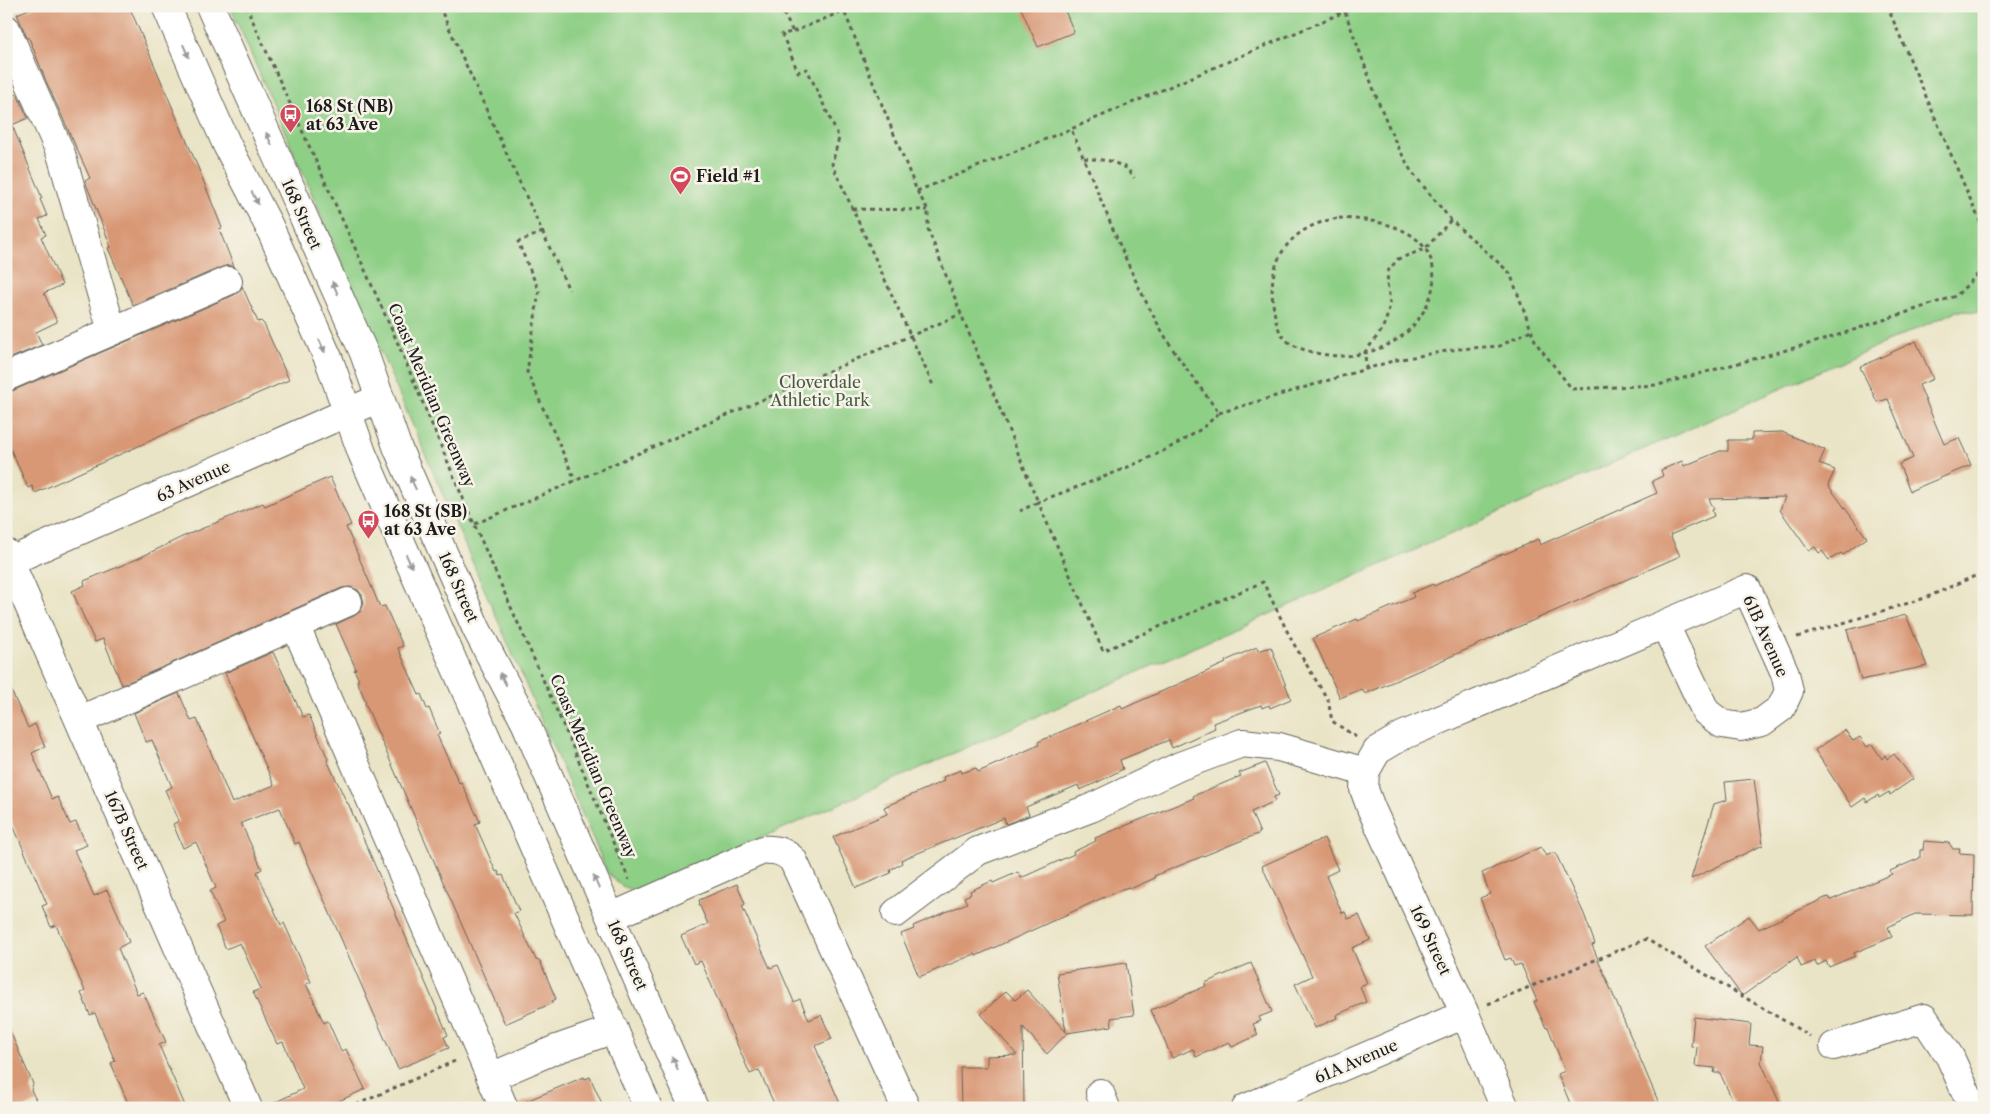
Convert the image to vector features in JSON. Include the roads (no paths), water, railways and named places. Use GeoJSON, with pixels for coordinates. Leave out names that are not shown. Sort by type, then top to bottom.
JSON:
{"type":"FeatureCollection","features":[{"type":"Feature","properties":{"kind":"street"},"geometry":{"type":"LineString","coordinates":[[166,6],[227,145],[269,226],[329,360],[362,453],[648,1108]]}},
{"type":"Feature","properties":{"kind":"street","name":"168 Street"},"geometry":{"type":"LineString","coordinates":[[210,8],[364,353],[398,449],[476,628],[525,722],[694,1108]]}},
{"type":"Feature","properties":{"kind":"street"},"geometry":{"type":"LineString","coordinates":[[6,29],[61,154],[112,331]]}},
{"type":"Feature","properties":{"kind":"street"},"geometry":{"type":"LineString","coordinates":[[6,377],[228,281]]}},
{"type":"Feature","properties":{"kind":"street","name":"63 Avenue"},"geometry":{"type":"LineString","coordinates":[[7,559],[156,498],[380,398]]}},
{"type":"Feature","properties":{"kind":"street","name":"167B Street"},"geometry":{"type":"LineString","coordinates":[[7,559],[80,720],[248,1108]]}},
{"type":"Feature","properties":{"kind":"street","name":"61B Avenue"},"geometry":{"type":"LineString","coordinates":[[1365,772],[1377,752],[1402,736],[1747,589],[1785,673],[1789,691],[1781,708],[1762,722],[1741,727],[1722,724],[1706,712],[1665,625]]}},
{"type":"Feature","properties":{"kind":"street"},"geometry":{"type":"LineString","coordinates":[[80,720],[348,602]]}},
{"type":"Feature","properties":{"kind":"street"},"geometry":{"type":"LineString","coordinates":[[296,626],[504,1108]]}},
{"type":"Feature","properties":{"kind":"street"},"geometry":{"type":"LineString","coordinates":[[896,913],[978,851],[1091,808],[1180,766],[1242,743],[1279,747],[1365,772]]}},
{"type":"Feature","properties":{"kind":"street","name":"169 Street"},"geometry":{"type":"LineString","coordinates":[[1365,772],[1364,789],[1370,808],[1465,1014],[1505,1108]]}},
{"type":"Feature","properties":{"kind":"street"},"geometry":{"type":"LineString","coordinates":[[611,917],[763,850],[772,849],[787,854],[793,860],[906,1108]]}},
{"type":"Feature","properties":{"kind":"street","name":"61A Avenue"},"geometry":{"type":"LineString","coordinates":[[1246,1108],[1465,1014]]}},
{"type":"Feature","properties":{"kind":"street"},"geometry":{"type":"LineString","coordinates":[[1834,1046],[1924,1018],[1950,1056],[1973,1108]]}},
{"type":"Feature","properties":{"kind":"street"},"geometry":{"type":"LineString","coordinates":[[491,1078],[554,1050],[614,1029]]}},
{"type":"Feature","properties":{"kind":"place","name":"168 St (NB) at 63 Ave"},"geometry":{"type":"Point","coordinates":[290,134]}},
{"type":"Feature","properties":{"kind":"place","name":"Field #1"},"geometry":{"type":"Point","coordinates":[680,195]}},
{"type":"Feature","properties":{"kind":"place","name":"168 St (SB) at 63 Ave"},"geometry":{"type":"Point","coordinates":[368,539]}},
{"type":"Feature","properties":{"kind":"park label","name":"Cloverdale Athletic Park"},"geometry":{"type":"Point","coordinates":[820,391]}}]}
